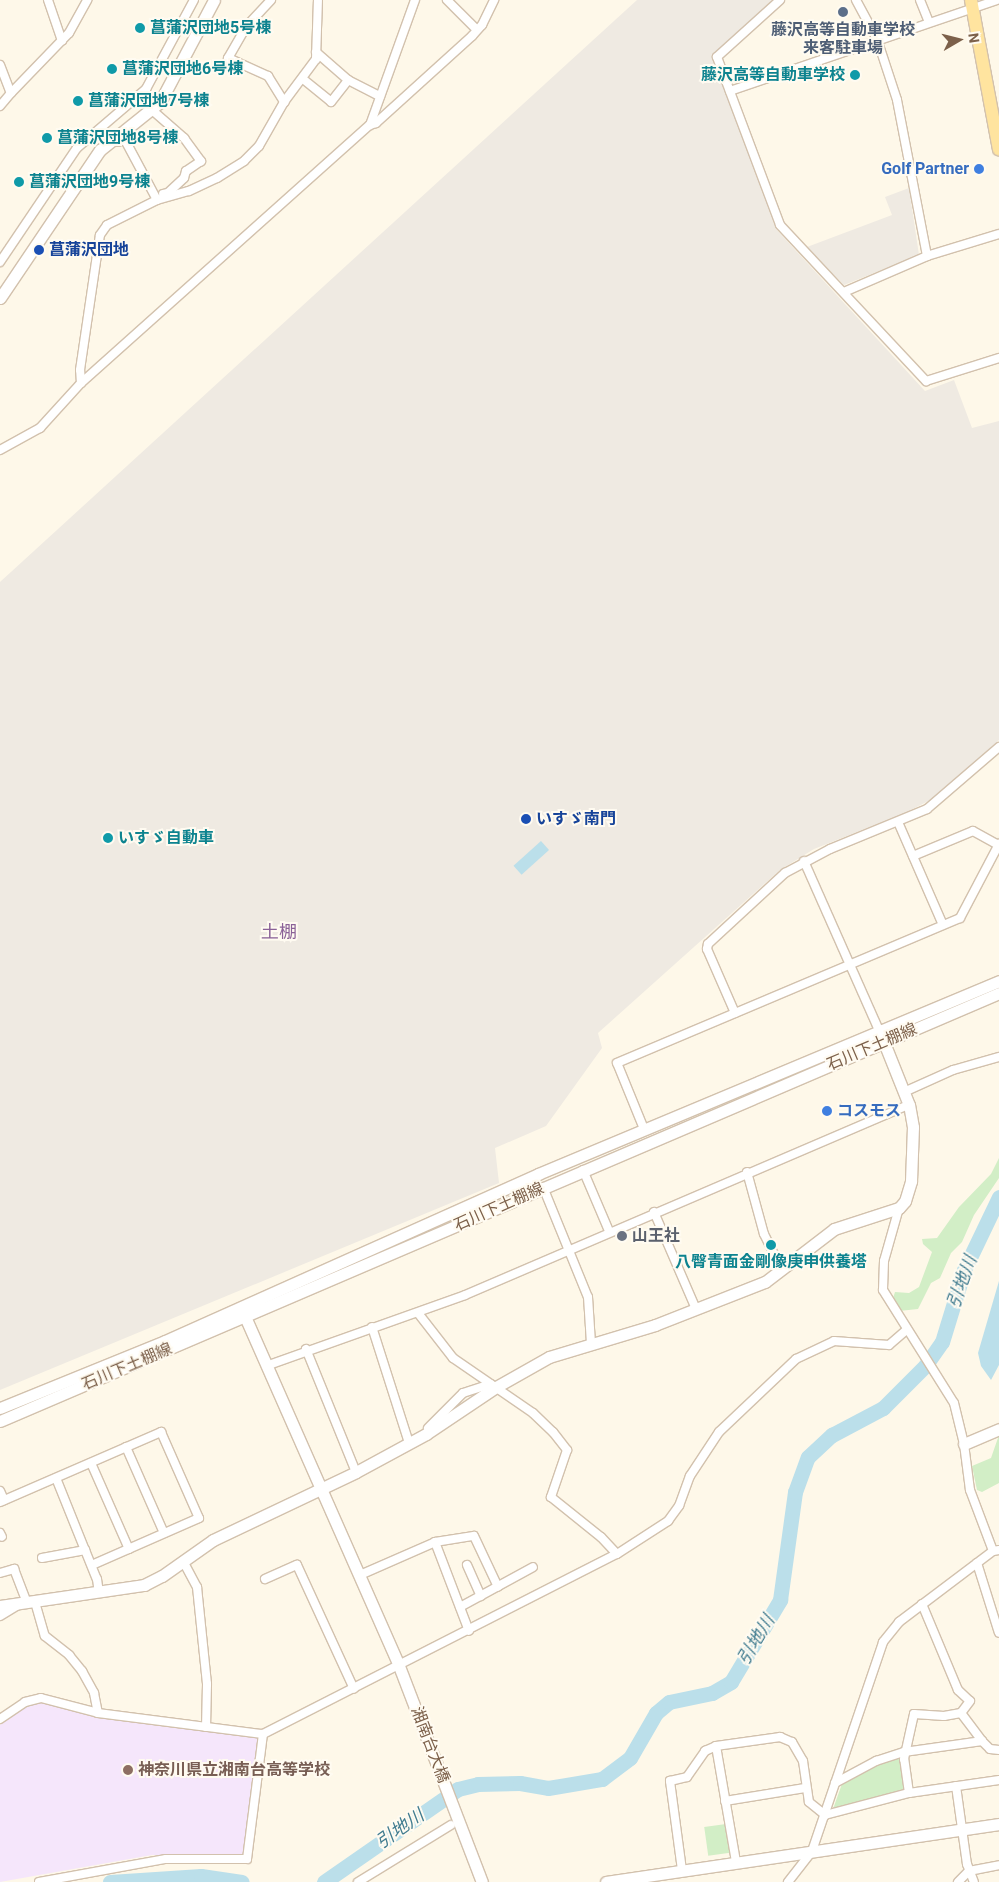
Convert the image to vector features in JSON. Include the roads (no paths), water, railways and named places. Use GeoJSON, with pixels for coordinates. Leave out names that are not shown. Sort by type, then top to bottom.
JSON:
{"type":"FeatureCollection","features":[{"type":"Feature","properties":{"kind":"main road"},"geometry":{"type":"LineString","coordinates":[[975,3],[999,111]]}},
{"type":"Feature","properties":{"kind":"main road"},"geometry":{"type":"LineString","coordinates":[[975,3],[999,149]]}},
{"type":"Feature","properties":{"kind":"street"},"geometry":{"type":"LineString","coordinates":[[48,0],[62,41]]}},
{"type":"Feature","properties":{"kind":"street"},"geometry":{"type":"LineString","coordinates":[[0,106],[77,23],[87,0]]}},
{"type":"Feature","properties":{"kind":"street"},"geometry":{"type":"LineString","coordinates":[[0,262],[77,148],[146,89],[194,0]]}},
{"type":"Feature","properties":{"kind":"street"},"geometry":{"type":"LineString","coordinates":[[0,298],[90,164],[114,139],[152,110],[165,93],[214,0]]}},
{"type":"Feature","properties":{"kind":"street"},"geometry":{"type":"LineString","coordinates":[[271,0],[246,27],[228,58],[268,76],[284,102]]}},
{"type":"Feature","properties":{"kind":"street"},"geometry":{"type":"LineString","coordinates":[[156,198],[189,192],[244,161],[259,146],[284,102],[316,58],[318,0]]}},
{"type":"Feature","properties":{"kind":"street"},"geometry":{"type":"LineString","coordinates":[[370,125],[415,0]]}},
{"type":"Feature","properties":{"kind":"street"},"geometry":{"type":"LineString","coordinates":[[447,0],[477,30]]}},
{"type":"Feature","properties":{"kind":"street"},"geometry":{"type":"LineString","coordinates":[[0,450],[40,428],[81,382],[370,125],[376,123],[477,30],[494,0]]}},
{"type":"Feature","properties":{"kind":"street"},"geometry":{"type":"LineString","coordinates":[[780,0],[717,57],[780,225],[926,381],[999,358]]}},
{"type":"Feature","properties":{"kind":"street"},"geometry":{"type":"LineString","coordinates":[[856,0],[877,39],[897,100],[926,256]]}},
{"type":"Feature","properties":{"kind":"street"},"geometry":{"type":"LineString","coordinates":[[920,0],[929,22]]}},
{"type":"Feature","properties":{"kind":"street"},"geometry":{"type":"LineString","coordinates":[[730,91],[929,22],[975,3],[997,0]]}},
{"type":"Feature","properties":{"kind":"street"},"geometry":{"type":"LineString","coordinates":[[316,52],[348,80],[380,96]]}},
{"type":"Feature","properties":{"kind":"street"},"geometry":{"type":"LineString","coordinates":[[0,65],[11,93]]}},
{"type":"Feature","properties":{"kind":"street"},"geometry":{"type":"LineString","coordinates":[[302,79],[332,102],[348,80]]}},
{"type":"Feature","properties":{"kind":"street"},"geometry":{"type":"LineString","coordinates":[[81,382],[80,370],[100,235],[107,225],[168,193],[184,178],[186,171],[201,162],[184,138],[152,110]]}},
{"type":"Feature","properties":{"kind":"street"},"geometry":{"type":"LineString","coordinates":[[114,139],[117,142],[125,140],[156,198]]}},
{"type":"Feature","properties":{"kind":"street"},"geometry":{"type":"LineString","coordinates":[[844,292],[926,256],[999,234]]}},
{"type":"Feature","properties":{"kind":"street"},"geometry":{"type":"LineString","coordinates":[[735,1013],[707,949],[708,944],[785,873],[804,861],[927,809],[947,795],[999,747]]}},
{"type":"Feature","properties":{"kind":"street"},"geometry":{"type":"LineString","coordinates":[[898,822],[942,925]]}},
{"type":"Feature","properties":{"kind":"street"},"geometry":{"type":"LineString","coordinates":[[644,1129],[617,1063],[960,918],[999,845],[973,831],[913,856]]}},
{"type":"Feature","properties":{"kind":"street"},"geometry":{"type":"LineString","coordinates":[[788,1882],[812,1851],[883,1642],[899,1622],[977,1563],[996,1551],[970,1490],[964,1444],[954,1403],[935,1369],[888,1302],[882,1279],[899,1208],[905,1201],[913,1159],[913,1127],[909,1105],[885,1042],[804,861]]}},
{"type":"Feature","properties":{"kind":"street","name":"石川下土棚線"},"geometry":{"type":"LineString","coordinates":[[0,1421],[243,1312],[538,1174],[999,981]]}},
{"type":"Feature","properties":{"kind":"street","name":"石川下土棚線"},"geometry":{"type":"LineString","coordinates":[[0,1408],[243,1312],[999,993]]}},
{"type":"Feature","properties":{"kind":"street"},"geometry":{"type":"LineString","coordinates":[[904,1092],[953,1070],[999,1057]]}},
{"type":"Feature","properties":{"kind":"street"},"geometry":{"type":"LineString","coordinates":[[266,1366],[306,1349],[418,1313],[909,1105]]}},
{"type":"Feature","properties":{"kind":"street"},"geometry":{"type":"LineString","coordinates":[[583,1170],[609,1231]]}},
{"type":"Feature","properties":{"kind":"street"},"geometry":{"type":"LineString","coordinates":[[747,1172],[764,1234],[782,1270]]}},
{"type":"Feature","properties":{"kind":"street"},"geometry":{"type":"LineString","coordinates":[[538,1174],[588,1296],[591,1343]]}},
{"type":"Feature","properties":{"kind":"street"},"geometry":{"type":"LineString","coordinates":[[0,1606],[144,1585],[183,1561],[212,1540],[320,1490],[414,1441],[493,1385],[549,1357],[696,1309],[765,1282],[834,1229],[899,1208]]}},
{"type":"Feature","properties":{"kind":"street"},"geometry":{"type":"LineString","coordinates":[[654,1212],[696,1309]]}},
{"type":"Feature","properties":{"kind":"street","name":"湘南台大橋"},"geometry":{"type":"LineString","coordinates":[[243,1312],[320,1490],[400,1666],[456,1824],[482,1882]]}},
{"type":"Feature","properties":{"kind":"street"},"geometry":{"type":"LineString","coordinates":[[418,1313],[452,1358],[533,1413],[567,1450],[551,1498],[596,1533],[617,1554]]}},
{"type":"Feature","properties":{"kind":"street"},"geometry":{"type":"LineString","coordinates":[[372,1327],[414,1441]]}},
{"type":"Feature","properties":{"kind":"street"},"geometry":{"type":"LineString","coordinates":[[0,1719],[25,1702],[42,1698],[98,1713],[263,1734],[469,1631],[617,1554],[668,1521],[679,1506],[690,1476],[719,1432],[796,1358],[834,1341],[889,1345],[906,1330]]}},
{"type":"Feature","properties":{"kind":"street"},"geometry":{"type":"LineString","coordinates":[[306,1349],[356,1472]]}},
{"type":"Feature","properties":{"kind":"street"},"geometry":{"type":"LineString","coordinates":[[964,1444],[999,1429]]}},
{"type":"Feature","properties":{"kind":"street"},"geometry":{"type":"LineString","coordinates":[[0,1491],[2,1501],[161,1432],[199,1518],[92,1565]]}},
{"type":"Feature","properties":{"kind":"street"},"geometry":{"type":"LineString","coordinates":[[126,1447],[164,1533]]}},
{"type":"Feature","properties":{"kind":"street"},"geometry":{"type":"LineString","coordinates":[[91,1463],[129,1549]]}},
{"type":"Feature","properties":{"kind":"street"},"geometry":{"type":"LineString","coordinates":[[56,1478],[92,1565],[99,1593]]}},
{"type":"Feature","properties":{"kind":"street"},"geometry":{"type":"LineString","coordinates":[[360,1575],[435,1542],[474,1536],[498,1587]]}},
{"type":"Feature","properties":{"kind":"street"},"geometry":{"type":"LineString","coordinates":[[435,1542],[469,1631]]}},
{"type":"Feature","properties":{"kind":"street"},"geometry":{"type":"LineString","coordinates":[[42,1558],[85,1550]]}},
{"type":"Feature","properties":{"kind":"street"},"geometry":{"type":"LineString","coordinates":[[183,1561],[197,1587],[207,1684],[206,1727]]}},
{"type":"Feature","properties":{"kind":"street"},"geometry":{"type":"LineString","coordinates":[[977,1563],[999,1633]]}},
{"type":"Feature","properties":{"kind":"street"},"geometry":{"type":"LineString","coordinates":[[265,1579],[297,1565],[354,1689]]}},
{"type":"Feature","properties":{"kind":"street"},"geometry":{"type":"LineString","coordinates":[[466,1565],[481,1596]]}},
{"type":"Feature","properties":{"kind":"street"},"geometry":{"type":"LineString","coordinates":[[460,1607],[533,1567]]}},
{"type":"Feature","properties":{"kind":"street"},"geometry":{"type":"LineString","coordinates":[[0,1573],[14,1569],[28,1603],[45,1636],[69,1655],[82,1671],[94,1693],[98,1713]]}},
{"type":"Feature","properties":{"kind":"street"},"geometry":{"type":"LineString","coordinates":[[0,1616],[28,1603]]}},
{"type":"Feature","properties":{"kind":"street"},"geometry":{"type":"LineString","coordinates":[[909,1793],[904,1752],[914,1714],[944,1716],[961,1712],[970,1701],[958,1690],[922,1604]]}},
{"type":"Feature","properties":{"kind":"street"},"geometry":{"type":"LineString","coordinates":[[961,1712],[982,1741],[990,1749],[999,1750]]}},
{"type":"Feature","properties":{"kind":"street"},"geometry":{"type":"LineString","coordinates":[[39,1882],[166,1859],[247,1859],[263,1734]]}},
{"type":"Feature","properties":{"kind":"street"},"geometry":{"type":"LineString","coordinates":[[682,1870],[670,1781],[687,1777],[705,1752],[716,1746],[780,1737],[792,1742],[803,1761],[805,1788],[809,1802],[824,1815]]}},
{"type":"Feature","properties":{"kind":"street"},"geometry":{"type":"LineString","coordinates":[[835,1783],[870,1763],[904,1752],[982,1741]]}},
{"type":"Feature","properties":{"kind":"street"},"geometry":{"type":"LineString","coordinates":[[716,1746],[736,1862]]}},
{"type":"Feature","properties":{"kind":"street"},"geometry":{"type":"LineString","coordinates":[[824,1815],[909,1793],[999,1780]]}},
{"type":"Feature","properties":{"kind":"street"},"geometry":{"type":"LineString","coordinates":[[956,1786],[969,1871],[974,1882]]}},
{"type":"Feature","properties":{"kind":"street"},"geometry":{"type":"LineString","coordinates":[[726,1801],[805,1788]]}},
{"type":"Feature","properties":{"kind":"street"},"geometry":{"type":"LineString","coordinates":[[358,1882],[456,1824]]}},
{"type":"Feature","properties":{"kind":"street"},"geometry":{"type":"LineString","coordinates":[[606,1882],[653,1878],[682,1870],[999,1824]]}},
{"type":"Feature","properties":{"kind":"street"},"geometry":{"type":"LineString","coordinates":[[958,1882],[969,1871],[999,1865]]}},
{"type":"Feature","properties":{"kind":"water"},"geometry":{"type":"Polygon","coordinates":[[[541,841],[549,850],[522,875],[514,866],[541,841]]]}},
{"type":"Feature","properties":{"kind":"water"},"geometry":{"type":"Polygon","coordinates":[[[999,1281],[999,1365],[991,1380],[981,1366],[978,1353],[999,1281]]]}},
{"type":"Feature","properties":{"kind":"waterway","name":"引地川"},"geometry":{"type":"LineString","coordinates":[[324,1882],[458,1789],[478,1784],[520,1783],[548,1788],[602,1779],[630,1758],[656,1713],[669,1702],[712,1693],[731,1682],[780,1600],[795,1492],[808,1457],[832,1435],[883,1408],[925,1366],[942,1342],[964,1270],[999,1197]]}},
{"type":"Feature","properties":{"kind":"waterway","name":"引地川"},"geometry":{"type":"LineString","coordinates":[[110,1882],[201,1876],[242,1882]]}},
{"type":"Feature","properties":{"kind":"place","name":"藤沢高等自動車学校 来客駐車場"},"geometry":{"type":"Point","coordinates":[843,12]}},
{"type":"Feature","properties":{"kind":"place","name":"菖蒲沢団地5号棟"},"geometry":{"type":"Point","coordinates":[140,28]}},
{"type":"Feature","properties":{"kind":"place","name":"菖蒲沢団地6号棟"},"geometry":{"type":"Point","coordinates":[112,69]}},
{"type":"Feature","properties":{"kind":"place","name":"藤沢高等自動車学校"},"geometry":{"type":"Point","coordinates":[855,75]}},
{"type":"Feature","properties":{"kind":"place","name":"菖蒲沢団地7号棟"},"geometry":{"type":"Point","coordinates":[78,101]}},
{"type":"Feature","properties":{"kind":"place","name":"菖蒲沢団地8号棟"},"geometry":{"type":"Point","coordinates":[47,138]}},
{"type":"Feature","properties":{"kind":"place","name":"Golf Partner"},"geometry":{"type":"Point","coordinates":[979,169]}},
{"type":"Feature","properties":{"kind":"place","name":"菖蒲沢団地9号棟"},"geometry":{"type":"Point","coordinates":[19,182]}},
{"type":"Feature","properties":{"kind":"place","name":"菖蒲沢団地"},"geometry":{"type":"Point","coordinates":[39,250]}},
{"type":"Feature","properties":{"kind":"place","name":"いすゞ南門"},"geometry":{"type":"Point","coordinates":[526,819]}},
{"type":"Feature","properties":{"kind":"place","name":"いすゞ自動車"},"geometry":{"type":"Point","coordinates":[108,838]}},
{"type":"Feature","properties":{"kind":"place","name":"コスモス"},"geometry":{"type":"Point","coordinates":[827,1111]}},
{"type":"Feature","properties":{"kind":"place","name":"山王社"},"geometry":{"type":"Point","coordinates":[622,1236]}},
{"type":"Feature","properties":{"kind":"place","name":"八臀青面金剛像庚申供養塔"},"geometry":{"type":"Point","coordinates":[771,1245]}},
{"type":"Feature","properties":{"kind":"place","name":"神奈川県立湘南台高等学校"},"geometry":{"type":"Point","coordinates":[128,1770]}},
{"type":"Feature","properties":{"kind":"district","name":"土棚"},"geometry":{"type":"Point","coordinates":[279,932]}}]}
